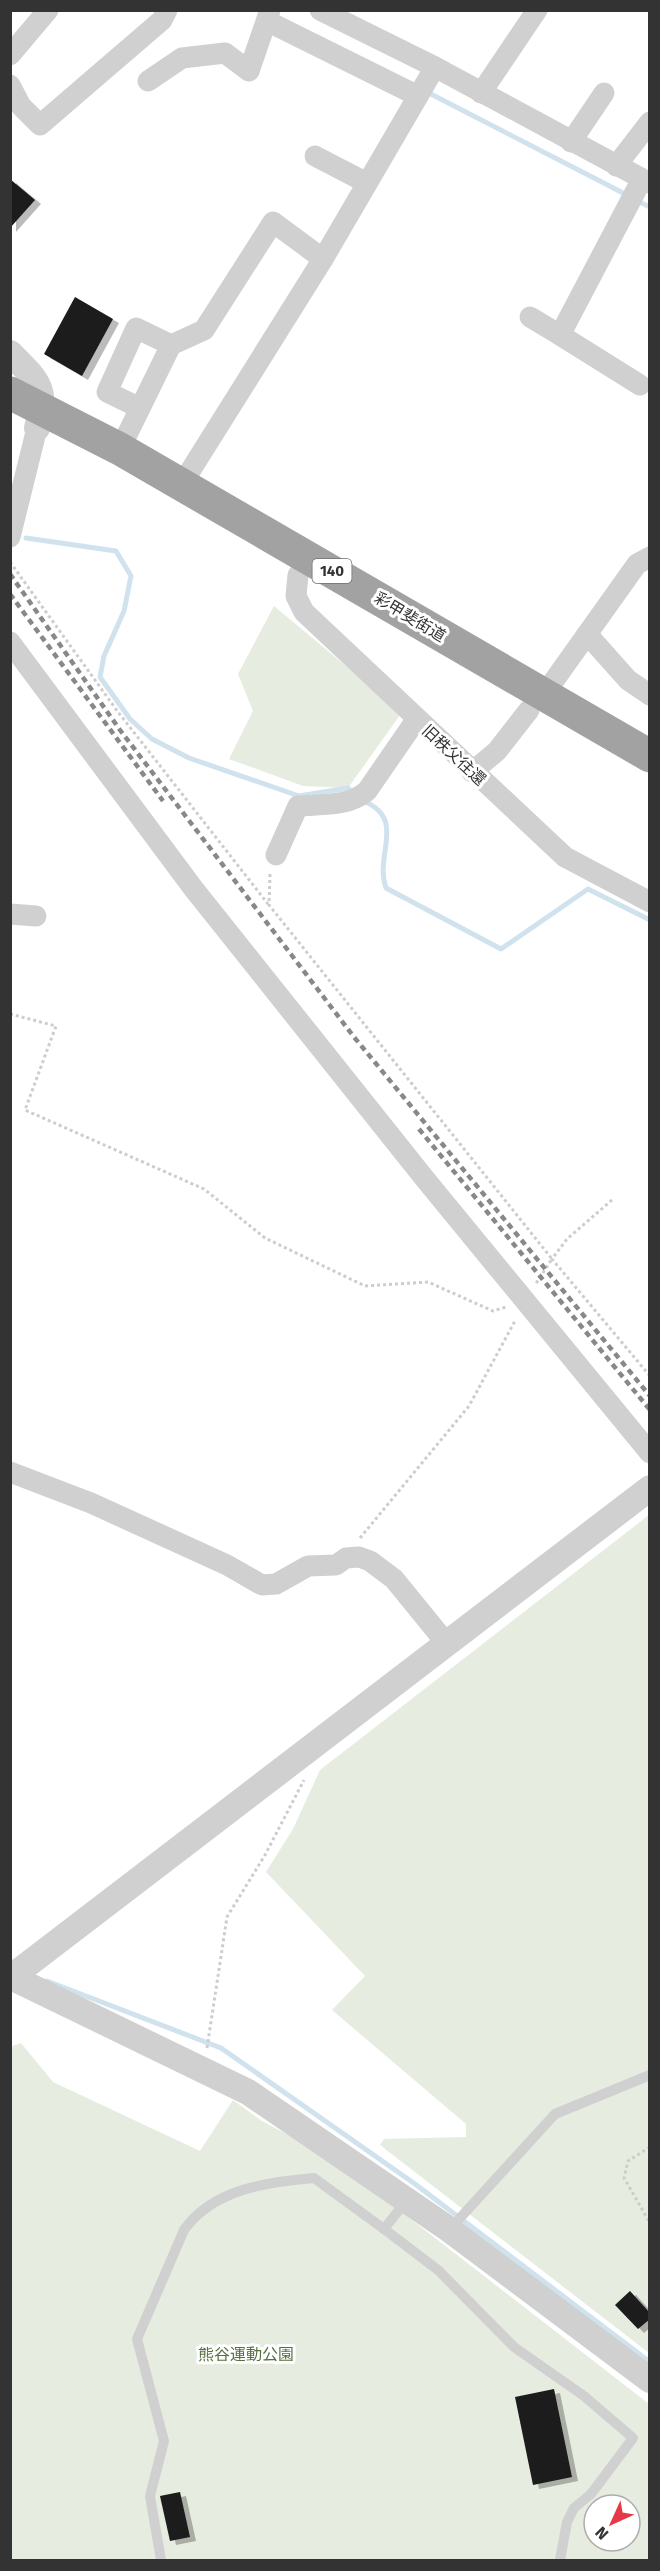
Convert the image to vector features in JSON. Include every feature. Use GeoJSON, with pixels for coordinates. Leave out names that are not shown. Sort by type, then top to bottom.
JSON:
{"type":"FeatureCollection","features":[{"type":"Feature","properties":{"kind":"highway","name":"彩甲斐街道"},"geometry":{"type":"LineString","coordinates":[[10,393],[30,417],[298,575],[536,703],[650,756]]}},
{"type":"Feature","properties":{"kind":"highway","name":"彩甲斐街道"},"geometry":{"type":"LineString","coordinates":[[30,417],[120,449],[182,484],[536,703],[650,778]]}},
{"type":"Feature","properties":{"kind":"street"},"geometry":{"type":"LineString","coordinates":[[10,55],[48,10]]}},
{"type":"Feature","properties":{"kind":"street"},"geometry":{"type":"LineString","coordinates":[[10,85],[21,106],[40,125],[162,20],[167,10]]}},
{"type":"Feature","properties":{"kind":"street"},"geometry":{"type":"LineString","coordinates":[[320,10],[435,67],[646,181],[560,334]]}},
{"type":"Feature","properties":{"kind":"street"},"geometry":{"type":"LineString","coordinates":[[481,93],[537,10]]}},
{"type":"Feature","properties":{"kind":"street"},"geometry":{"type":"LineString","coordinates":[[148,81],[182,58],[225,53],[249,71],[269,16],[418,96]]}},
{"type":"Feature","properties":{"kind":"street"},"geometry":{"type":"LineString","coordinates":[[182,484],[323,259],[435,67]]}},
{"type":"Feature","properties":{"kind":"street"},"geometry":{"type":"LineString","coordinates":[[571,141],[604,93]]}},
{"type":"Feature","properties":{"kind":"street"},"geometry":{"type":"LineString","coordinates":[[616,166],[650,122]]}},
{"type":"Feature","properties":{"kind":"street"},"geometry":{"type":"LineString","coordinates":[[315,156],[367,183]]}},
{"type":"Feature","properties":{"kind":"street"},"geometry":{"type":"LineString","coordinates":[[120,449],[171,345],[204,330],[273,222],[323,259]]}},
{"type":"Feature","properties":{"kind":"street"},"geometry":{"type":"LineString","coordinates":[[530,317],[640,385]]}},
{"type":"Feature","properties":{"kind":"street"},"geometry":{"type":"LineString","coordinates":[[140,408],[107,392],[136,328],[171,345]]}},
{"type":"Feature","properties":{"kind":"street"},"geometry":{"type":"LineString","coordinates":[[10,353],[35,378],[42,392],[30,417],[10,537]]}},
{"type":"Feature","properties":{"kind":"street"},"geometry":{"type":"LineString","coordinates":[[472,772],[497,751],[536,703],[638,564],[650,557]]}},
{"type":"Feature","properties":{"kind":"street","name":"旧秩父往還"},"geometry":{"type":"LineString","coordinates":[[298,575],[296,596],[304,612],[416,720],[566,857],[650,902]]}},
{"type":"Feature","properties":{"kind":"street"},"geometry":{"type":"LineString","coordinates":[[587,634],[628,680],[650,695]]}},
{"type":"Feature","properties":{"kind":"street"},"geometry":{"type":"LineString","coordinates":[[10,642],[193,888],[650,1453]]}},
{"type":"Feature","properties":{"kind":"street"},"geometry":{"type":"LineString","coordinates":[[276,855],[298,806],[342,803],[358,798],[367,791],[416,720]]}},
{"type":"Feature","properties":{"kind":"street"},"geometry":{"type":"LineString","coordinates":[[10,914],[36,916]]}},
{"type":"Feature","properties":{"kind":"street"},"geometry":{"type":"LineString","coordinates":[[10,1472],[91,1503],[227,1565],[262,1585],[276,1584],[308,1566],[336,1564],[346,1558],[359,1557],[370,1561],[394,1579],[447,1644]]}},
{"type":"Feature","properties":{"kind":"street"},"geometry":{"type":"LineString","coordinates":[[650,1488],[16,1974],[248,2092],[451,2229],[650,2380]]}},
{"type":"Feature","properties":{"kind":"lane"},"geometry":{"type":"LineString","coordinates":[[451,2229],[555,2114],[650,2075]]}},
{"type":"Feature","properties":{"kind":"lane"},"geometry":{"type":"LineString","coordinates":[[161,2560],[150,2496],[164,2440],[137,2339],[184,2230],[194,2216],[219,2199],[272,2182],[314,2178],[438,2270],[514,2347],[584,2396],[633,2438],[591,2494],[574,2508],[567,2522],[560,2560]]}},
{"type":"Feature","properties":{"kind":"lane"},"geometry":{"type":"LineString","coordinates":[[384,2229],[406,2200]]}},
{"type":"Feature","properties":{"kind":"path"},"geometry":{"type":"LineString","coordinates":[[10,562],[118,712],[269,905],[552,1259],[650,1376]]}},
{"type":"Feature","properties":{"kind":"path"},"geometry":{"type":"LineString","coordinates":[[269,905],[270,872],[276,855]]}},
{"type":"Feature","properties":{"kind":"path"},"geometry":{"type":"LineString","coordinates":[[10,1014],[56,1026],[25,1110],[204,1189],[265,1238],[365,1286],[428,1282],[493,1311],[525,1300]]}},
{"type":"Feature","properties":{"kind":"path"},"geometry":{"type":"LineString","coordinates":[[359,1557],[359,1539],[469,1406],[525,1300],[552,1259],[567,1239],[612,1200]]}},
{"type":"Feature","properties":{"kind":"path"},"geometry":{"type":"LineString","coordinates":[[203,2070],[226,1917],[304,1784],[306,1751]]}},
{"type":"Feature","properties":{"kind":"path"},"geometry":{"type":"LineString","coordinates":[[650,2147],[628,2161],[624,2178],[650,2223]]}},
{"type":"Feature","properties":{"kind":"green space"},"geometry":{"type":"Polygon","coordinates":[[[274,606],[400,715],[348,788],[303,786],[229,759],[253,711],[238,674],[274,606]]]}},
{"type":"Feature","properties":{"kind":"green space"},"geometry":{"type":"Polygon","coordinates":[[[649,1515],[649,2353],[380,2145],[384,2139],[466,2137],[466,2124],[332,2010],[365,1976],[266,1872],[293,1829],[320,1770],[649,1515]]]}},
{"type":"Feature","properties":{"kind":"green space","name":"熊谷運動公園"},"geometry":{"type":"Polygon","coordinates":[[[21,2043],[53,2082],[200,2151],[233,2100],[262,2121],[332,2158],[649,2404],[649,2560],[11,2560],[10,2047],[21,2043]]]}},
{"type":"Feature","properties":{"kind":"building"},"geometry":{"type":"Polygon","coordinates":[[[10,179],[35,200],[10,228],[10,179]]]}},
{"type":"Feature","properties":{"kind":"building"},"geometry":{"type":"Polygon","coordinates":[[[75,297],[113,319],[82,376],[44,354],[75,297]]]}},
{"type":"Feature","properties":{"kind":"building"},"geometry":{"type":"Polygon","coordinates":[[[630,2291],[650,2313],[650,2319],[638,2329],[615,2305],[630,2291]]]}},
{"type":"Feature","properties":{"kind":"building"},"geometry":{"type":"Polygon","coordinates":[[[554,2389],[572,2477],[533,2485],[515,2397],[554,2389]]]}},
{"type":"Feature","properties":{"kind":"building"},"geometry":{"type":"Polygon","coordinates":[[[180,2492],[190,2537],[170,2541],[160,2496],[180,2492]]]}},
{"type":"Feature","properties":{"kind":"waterway"},"geometry":{"type":"LineString","coordinates":[[427,92],[627,195]]}},
{"type":"Feature","properties":{"kind":"waterway"},"geometry":{"type":"LineString","coordinates":[[635,200],[650,207]]}},
{"type":"Feature","properties":{"kind":"waterway"},"geometry":{"type":"LineString","coordinates":[[26,538],[116,551],[131,576],[124,611],[104,656],[100,677],[130,719],[152,739],[189,758],[299,796],[348,788],[354,794]]}},
{"type":"Feature","properties":{"kind":"waterway"},"geometry":{"type":"LineString","coordinates":[[364,801],[377,809],[384,818],[387,828],[383,876],[386,888],[501,949],[588,889],[650,920]]}},
{"type":"Feature","properties":{"kind":"waterway"},"geometry":{"type":"LineString","coordinates":[[47,1981],[221,2048],[415,2184],[650,2362]]}},
{"type":"Feature","properties":{"kind":"railway"},"geometry":{"type":"LineString","coordinates":[[10,574],[120,730],[354,1037],[650,1396]]}},
{"type":"Feature","properties":{"kind":"railway"},"geometry":{"type":"LineString","coordinates":[[10,594],[163,801]]}},
{"type":"Feature","properties":{"kind":"railway"},"geometry":{"type":"LineString","coordinates":[[419,1129],[650,1410]]}}]}
